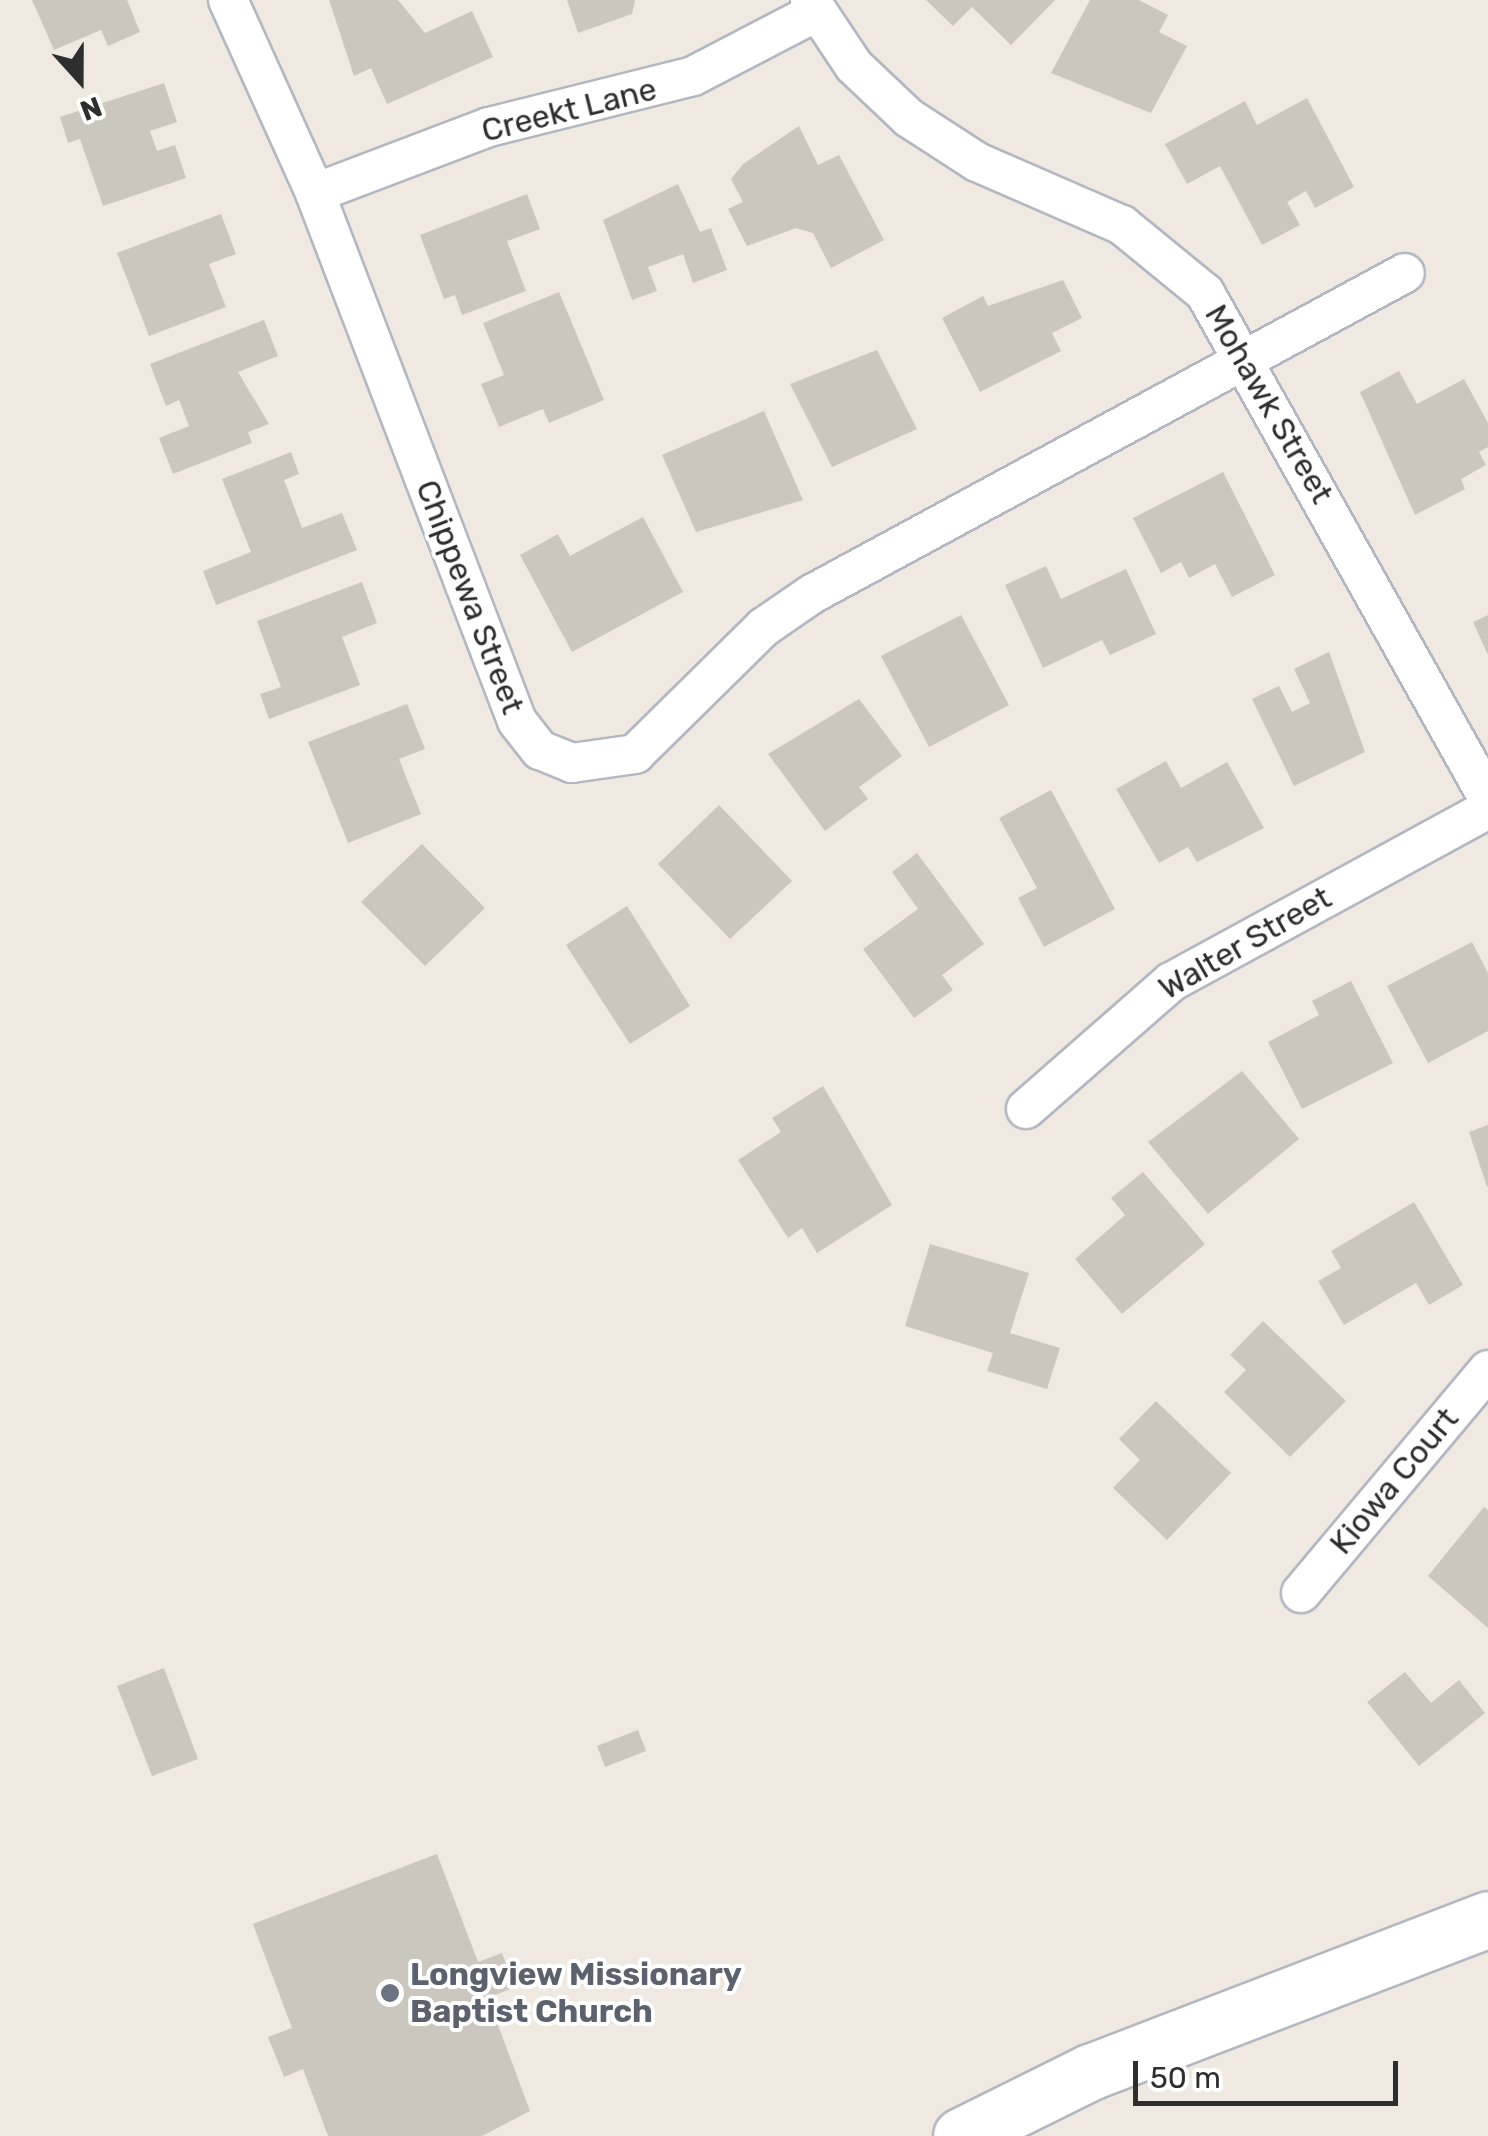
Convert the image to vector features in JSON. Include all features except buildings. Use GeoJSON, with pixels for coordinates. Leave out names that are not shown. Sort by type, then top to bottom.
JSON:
{"type":"FeatureCollection","features":[{"type":"Feature","properties":{"kind":"street","name":"Chippewa Street"},"geometry":{"type":"LineString","coordinates":[[228,0],[315,193],[517,721],[540,750],[572,763],[635,754],[794,604],[1405,273]]}},
{"type":"Feature","properties":{"kind":"street","name":"Creekt Lane"},"geometry":{"type":"LineString","coordinates":[[315,193],[489,128],[693,76],[813,6]]}},
{"type":"Feature","properties":{"kind":"street","name":"Mohawk Street"},"geometry":{"type":"LineString","coordinates":[[813,6],[888,100],[953,150],[1098,212],[1168,257],[1222,313],[1488,798]]}},
{"type":"Feature","properties":{"kind":"street","name":"Walter Street"},"geometry":{"type":"LineString","coordinates":[[1026,1109],[1171,982],[1488,810]]}},
{"type":"Feature","properties":{"kind":"street","name":"Kiowa Court"},"geometry":{"type":"LineString","coordinates":[[1301,1593],[1488,1370]]}},
{"type":"Feature","properties":{"kind":"street"},"geometry":{"type":"LineString","coordinates":[[961,2136],[1090,2072],[1488,1919]]}},
{"type":"Feature","properties":{"kind":"place","name":"Longview Missionary Baptist Church"},"geometry":{"type":"Point","coordinates":[390,1993]}}]}
